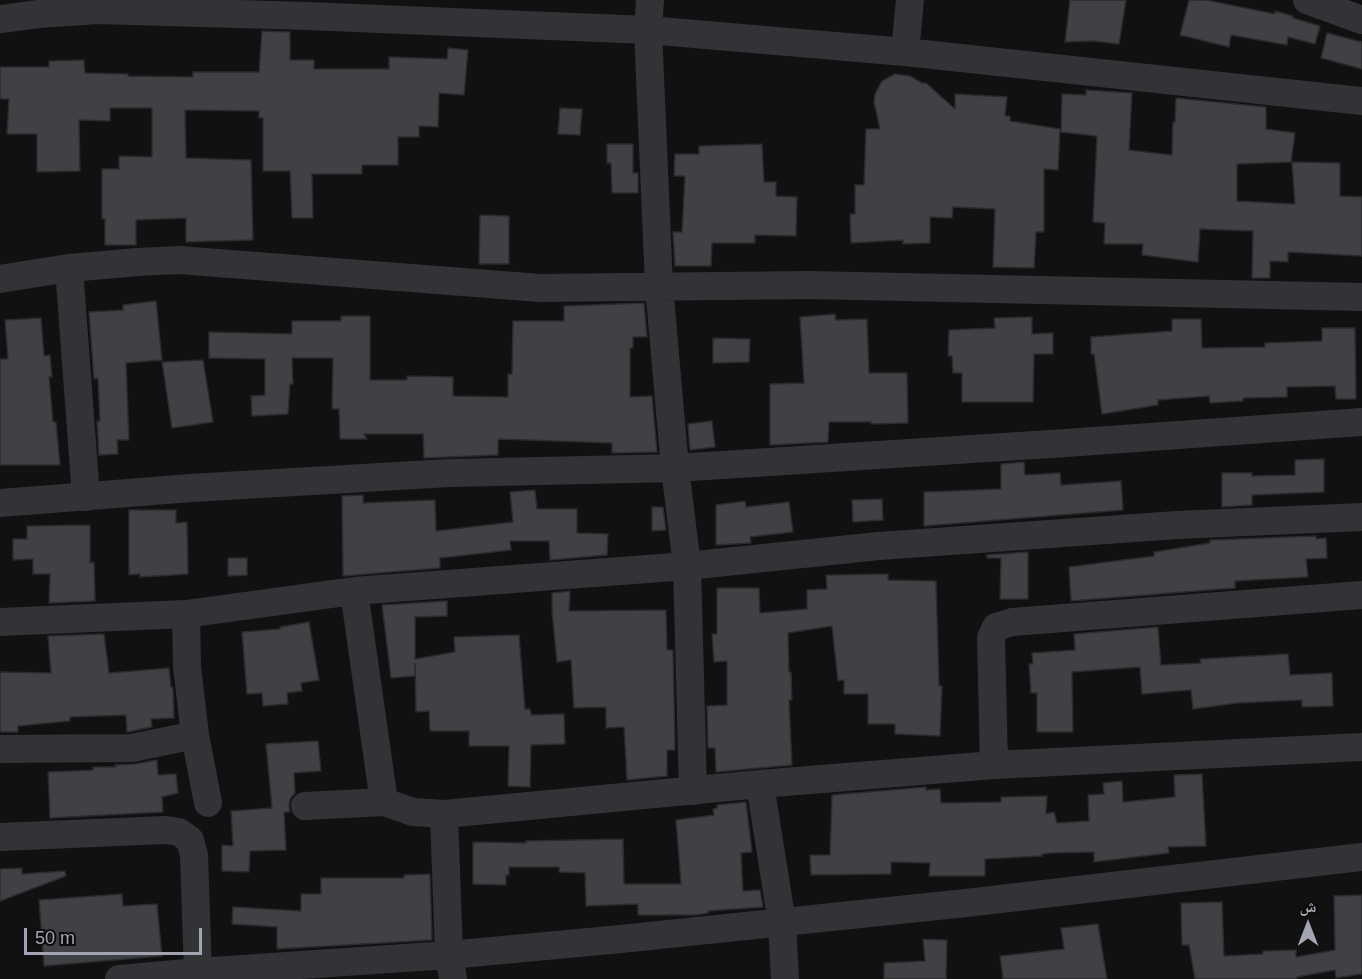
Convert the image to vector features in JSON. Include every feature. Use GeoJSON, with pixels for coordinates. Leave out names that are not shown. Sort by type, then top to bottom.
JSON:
{"type":"FeatureCollection","features":[{"type":"Feature","properties":{"kind":"street"},"geometry":{"type":"LineString","coordinates":[[650,0],[648,30],[659,286],[675,468],[687,566],[693,791]]}},
{"type":"Feature","properties":{"kind":"street"},"geometry":{"type":"LineString","coordinates":[[905,52],[910,0]]}},
{"type":"Feature","properties":{"kind":"street"},"geometry":{"type":"LineString","coordinates":[[1307,0],[1362,20]]}},
{"type":"Feature","properties":{"kind":"street"},"geometry":{"type":"LineString","coordinates":[[0,19],[98,10],[648,30],[905,52],[1362,101]]}},
{"type":"Feature","properties":{"kind":"street"},"geometry":{"type":"LineString","coordinates":[[0,279],[69,268],[138,261],[179,260],[540,288],[810,285],[1362,297]]}},
{"type":"Feature","properties":{"kind":"street"},"geometry":{"type":"LineString","coordinates":[[69,268],[86,497]]}},
{"type":"Feature","properties":{"kind":"street"},"geometry":{"type":"LineString","coordinates":[[0,503],[191,488],[450,473],[675,468],[1066,444],[1362,422]]}},
{"type":"Feature","properties":{"kind":"street"},"geometry":{"type":"LineString","coordinates":[[0,622],[186,614],[354,591],[687,566],[879,546],[1177,525],[1362,517]]}},
{"type":"Feature","properties":{"kind":"street"},"geometry":{"type":"LineString","coordinates":[[354,591],[384,802]]}},
{"type":"Feature","properties":{"kind":"street"},"geometry":{"type":"LineString","coordinates":[[994,765],[991,638],[996,627],[1012,622],[1362,595]]}},
{"type":"Feature","properties":{"kind":"street"},"geometry":{"type":"LineString","coordinates":[[186,614],[187,666],[195,735],[208,803]]}},
{"type":"Feature","properties":{"kind":"street"},"geometry":{"type":"LineString","coordinates":[[0,749],[132,748],[195,735]]}},
{"type":"Feature","properties":{"kind":"street"},"geometry":{"type":"LineString","coordinates":[[305,806],[384,802],[412,812],[444,814],[760,784],[994,765],[1362,747]]}},
{"type":"Feature","properties":{"kind":"street"},"geometry":{"type":"LineString","coordinates":[[760,784],[782,923],[786,979]]}},
{"type":"Feature","properties":{"kind":"street"},"geometry":{"type":"LineString","coordinates":[[444,814],[451,967]]}},
{"type":"Feature","properties":{"kind":"street"},"geometry":{"type":"LineString","coordinates":[[0,837],[166,830],[179,832],[190,840],[194,855],[198,972]]}},
{"type":"Feature","properties":{"kind":"street"},"geometry":{"type":"LineString","coordinates":[[119,979],[198,972],[451,967],[782,923],[1362,857]]}},
{"type":"Feature","properties":{"kind":"building"},"geometry":{"type":"Polygon","coordinates":[[[1070,0],[1126,0],[1119,44],[1092,41],[1065,42],[1070,0]]]}},
{"type":"Feature","properties":{"kind":"building"},"geometry":{"type":"Polygon","coordinates":[[[1189,0],[1206,0],[1275,14],[1275,11],[1320,26],[1315,44],[1288,37],[1287,45],[1231,35],[1229,47],[1180,35],[1189,0]]]}},
{"type":"Feature","properties":{"kind":"building"},"geometry":{"type":"Polygon","coordinates":[[[262,31],[290,32],[290,60],[314,60],[314,69],[389,69],[389,57],[447,59],[448,48],[468,50],[464,95],[439,93],[438,127],[419,126],[419,137],[398,137],[398,165],[362,165],[362,174],[312,174],[313,218],[292,218],[290,171],[263,171],[263,118],[259,118],[259,111],[185,110],[186,158],[251,160],[253,240],[186,242],[186,218],[136,220],[136,245],[105,245],[105,219],[102,219],[102,169],[119,169],[119,156],[152,157],[152,108],[110,108],[110,121],[79,120],[80,171],[37,172],[37,134],[7,134],[9,99],[0,99],[0,67],[49,67],[49,61],[84,60],[85,73],[128,74],[128,76],[193,77],[193,72],[259,72],[262,31]]]}},
{"type":"Feature","properties":{"kind":"building"},"geometry":{"type":"Polygon","coordinates":[[[1327,33],[1362,42],[1362,69],[1321,58],[1327,33]]]}},
{"type":"Feature","properties":{"kind":"building"},"geometry":{"type":"Polygon","coordinates":[[[895,74],[910,76],[926,83],[955,109],[955,94],[1007,97],[1005,116],[1010,116],[1010,121],[1060,129],[1058,170],[1044,169],[1044,232],[1036,232],[1034,268],[993,267],[995,209],[953,207],[952,218],[930,217],[930,243],[903,244],[903,240],[851,243],[850,214],[855,214],[855,185],[864,185],[866,129],[880,129],[874,102],[875,94],[882,81],[895,74]]]}},
{"type":"Feature","properties":{"kind":"building"},"geometry":{"type":"Polygon","coordinates":[[[1086,90],[1132,93],[1129,150],[1172,155],[1176,98],[1266,107],[1266,129],[1295,133],[1291,162],[1237,164],[1237,201],[1295,204],[1292,162],[1340,163],[1340,196],[1362,197],[1362,256],[1288,252],[1288,262],[1270,261],[1270,278],[1252,278],[1253,231],[1200,229],[1198,262],[1142,255],[1143,244],[1104,244],[1105,223],[1093,222],[1097,136],[1061,132],[1062,94],[1086,95],[1086,90]]]}},
{"type":"Feature","properties":{"kind":"building"},"geometry":{"type":"Polygon","coordinates":[[[560,108],[582,109],[580,135],[558,134],[560,108]]]}},
{"type":"Feature","properties":{"kind":"building"},"geometry":{"type":"Polygon","coordinates":[[[607,144],[633,144],[633,173],[638,173],[638,193],[612,193],[611,163],[607,163],[607,144]]]}},
{"type":"Feature","properties":{"kind":"building"},"geometry":{"type":"Polygon","coordinates":[[[762,144],[764,182],[776,182],[776,196],[797,197],[796,236],[755,235],[755,243],[712,243],[711,266],[675,266],[673,232],[682,232],[685,176],[674,176],[675,154],[699,154],[699,146],[762,144]]]}},
{"type":"Feature","properties":{"kind":"building"},"geometry":{"type":"Polygon","coordinates":[[[480,215],[509,216],[509,264],[479,264],[480,215]]]}},
{"type":"Feature","properties":{"kind":"building"},"geometry":{"type":"Polygon","coordinates":[[[156,301],[162,360],[126,363],[129,440],[117,440],[118,454],[99,455],[98,378],[94,379],[89,312],[123,310],[123,305],[156,301]]]}},
{"type":"Feature","properties":{"kind":"building"},"geometry":{"type":"Polygon","coordinates":[[[644,303],[647,337],[633,337],[633,348],[630,348],[630,397],[652,396],[657,452],[612,453],[612,443],[498,439],[498,455],[424,458],[423,434],[364,434],[367,439],[340,439],[339,409],[332,409],[333,358],[292,358],[293,384],[290,384],[288,414],[252,416],[251,396],[265,395],[265,359],[209,358],[209,332],[292,334],[292,321],[341,321],[341,316],[370,316],[370,380],[407,380],[407,376],[453,377],[453,396],[508,397],[508,374],[512,374],[513,321],[564,321],[564,306],[644,303]]]}},
{"type":"Feature","properties":{"kind":"building"},"geometry":{"type":"Polygon","coordinates":[[[835,314],[836,320],[867,319],[869,373],[907,373],[908,423],[829,422],[828,442],[770,445],[770,384],[804,383],[800,317],[835,314]]]}},
{"type":"Feature","properties":{"kind":"building"},"geometry":{"type":"Polygon","coordinates":[[[1032,317],[1032,334],[1053,333],[1053,354],[1034,354],[1033,402],[962,402],[962,373],[953,373],[952,356],[948,356],[949,330],[995,328],[994,318],[1032,317]]]}},
{"type":"Feature","properties":{"kind":"building"},"geometry":{"type":"Polygon","coordinates":[[[41,318],[44,356],[50,355],[52,377],[49,377],[53,422],[56,422],[60,465],[0,465],[0,359],[8,359],[5,320],[41,318]]]}},
{"type":"Feature","properties":{"kind":"building"},"geometry":{"type":"Polygon","coordinates":[[[1172,319],[1201,319],[1202,348],[1265,347],[1265,343],[1322,341],[1322,328],[1355,328],[1356,399],[1336,399],[1335,386],[1287,387],[1287,397],[1243,398],[1243,401],[1210,403],[1209,396],[1158,400],[1158,405],[1102,414],[1094,354],[1091,354],[1091,337],[1172,331],[1172,319]]]}},
{"type":"Feature","properties":{"kind":"building"},"geometry":{"type":"Polygon","coordinates":[[[713,338],[750,339],[749,362],[713,363],[713,338]]]}},
{"type":"Feature","properties":{"kind":"building"},"geometry":{"type":"Polygon","coordinates":[[[203,360],[213,422],[172,428],[162,362],[203,360]]]}},
{"type":"Feature","properties":{"kind":"building"},"geometry":{"type":"Polygon","coordinates":[[[712,421],[715,447],[690,450],[688,424],[712,421]]]}},
{"type":"Feature","properties":{"kind":"building"},"geometry":{"type":"Polygon","coordinates":[[[1324,459],[1324,492],[1252,495],[1252,505],[1222,507],[1222,473],[1252,473],[1252,476],[1295,475],[1295,460],[1324,459]]]}},
{"type":"Feature","properties":{"kind":"building"},"geometry":{"type":"Polygon","coordinates":[[[1024,462],[1025,475],[1060,473],[1061,485],[1121,481],[1123,510],[924,526],[924,492],[1001,489],[1001,464],[1024,462]]]}},
{"type":"Feature","properties":{"kind":"building"},"geometry":{"type":"Polygon","coordinates":[[[535,490],[537,509],[577,509],[577,533],[608,534],[607,555],[550,560],[549,541],[510,541],[511,550],[440,558],[440,568],[343,576],[342,496],[363,495],[363,503],[435,500],[436,531],[513,522],[510,492],[535,490]]]}},
{"type":"Feature","properties":{"kind":"building"},"geometry":{"type":"Polygon","coordinates":[[[882,499],[883,520],[853,522],[852,500],[882,499]]]}},
{"type":"Feature","properties":{"kind":"building"},"geometry":{"type":"Polygon","coordinates":[[[745,501],[746,507],[789,502],[793,532],[750,537],[751,543],[716,545],[716,505],[745,501]]]}},
{"type":"Feature","properties":{"kind":"building"},"geometry":{"type":"Polygon","coordinates":[[[652,507],[663,507],[666,530],[652,531],[652,507]]]}},
{"type":"Feature","properties":{"kind":"building"},"geometry":{"type":"Polygon","coordinates":[[[129,510],[176,510],[176,523],[187,522],[188,574],[140,577],[140,574],[129,575],[129,510]]]}},
{"type":"Feature","properties":{"kind":"building"},"geometry":{"type":"Polygon","coordinates":[[[90,525],[90,563],[94,562],[95,601],[49,603],[50,574],[33,574],[33,559],[13,560],[13,539],[27,539],[27,526],[90,525]]]}},
{"type":"Feature","properties":{"kind":"building"},"geometry":{"type":"Polygon","coordinates":[[[1316,536],[1316,539],[1326,538],[1327,558],[1306,559],[1308,577],[1235,581],[1235,588],[1071,601],[1069,567],[1154,556],[1154,552],[1210,543],[1210,540],[1316,536]]]}},
{"type":"Feature","properties":{"kind":"building"},"geometry":{"type":"Polygon","coordinates":[[[1028,552],[1028,599],[1000,599],[1001,558],[987,558],[987,555],[1028,552]]]}},
{"type":"Feature","properties":{"kind":"building"},"geometry":{"type":"Polygon","coordinates":[[[228,558],[247,558],[247,575],[228,576],[228,558]]]}},
{"type":"Feature","properties":{"kind":"building"},"geometry":{"type":"Polygon","coordinates":[[[888,574],[888,580],[936,581],[939,686],[942,686],[940,736],[895,734],[895,724],[868,724],[868,694],[844,694],[844,680],[838,681],[832,626],[788,633],[792,700],[789,700],[792,765],[716,772],[715,748],[708,748],[707,706],[727,705],[727,661],[714,662],[712,634],[717,634],[717,588],[759,588],[760,613],[807,609],[807,590],[827,589],[826,575],[888,574]]]}},
{"type":"Feature","properties":{"kind":"building"},"geometry":{"type":"Polygon","coordinates":[[[570,591],[569,611],[666,610],[667,650],[673,650],[675,750],[667,750],[667,776],[627,780],[624,727],[606,728],[606,707],[574,708],[571,660],[557,662],[552,611],[552,593],[570,591]]]}},
{"type":"Feature","properties":{"kind":"building"},"geometry":{"type":"Polygon","coordinates":[[[447,601],[447,616],[415,617],[415,659],[455,652],[454,637],[519,635],[525,709],[530,709],[531,715],[564,714],[565,744],[531,745],[530,787],[508,786],[509,746],[469,746],[469,731],[430,731],[429,711],[416,712],[415,664],[415,676],[391,678],[382,605],[447,601]]]}},
{"type":"Feature","properties":{"kind":"building"},"geometry":{"type":"Polygon","coordinates":[[[309,622],[319,680],[301,683],[302,691],[287,693],[288,704],[263,706],[262,693],[247,694],[242,632],[280,629],[280,627],[309,622]]]}},
{"type":"Feature","properties":{"kind":"building"},"geometry":{"type":"Polygon","coordinates":[[[1158,627],[1161,665],[1201,663],[1200,659],[1288,654],[1290,675],[1332,673],[1333,706],[1302,707],[1302,700],[1238,703],[1193,709],[1191,690],[1142,694],[1140,667],[1072,672],[1073,732],[1037,732],[1037,693],[1031,693],[1029,664],[1033,664],[1032,653],[1075,650],[1074,634],[1158,627]]]}},
{"type":"Feature","properties":{"kind":"building"},"geometry":{"type":"Polygon","coordinates":[[[104,634],[109,673],[169,668],[173,688],[174,718],[151,719],[152,727],[127,732],[126,715],[70,717],[70,721],[18,726],[18,732],[0,732],[0,672],[51,673],[48,636],[104,634]]]}},
{"type":"Feature","properties":{"kind":"building"},"geometry":{"type":"Polygon","coordinates":[[[318,741],[321,771],[294,773],[295,793],[290,799],[290,812],[284,812],[286,850],[250,851],[249,872],[222,871],[222,845],[233,846],[231,811],[272,808],[266,744],[318,741]]]}},
{"type":"Feature","properties":{"kind":"building"},"geometry":{"type":"Polygon","coordinates":[[[157,760],[158,775],[176,774],[178,793],[162,797],[163,812],[50,818],[48,772],[93,770],[93,767],[116,767],[115,765],[157,760]]]}},
{"type":"Feature","properties":{"kind":"building"},"geometry":{"type":"Polygon","coordinates":[[[1202,774],[1206,846],[1168,847],[1169,853],[1094,862],[1094,852],[985,859],[985,876],[929,876],[930,863],[891,862],[891,874],[811,875],[810,855],[830,855],[832,795],[926,787],[926,790],[940,789],[941,803],[1001,802],[1001,797],[1047,796],[1046,814],[1054,812],[1057,823],[1089,821],[1088,795],[1104,794],[1103,783],[1122,781],[1123,802],[1175,797],[1174,775],[1202,774]]]}},
{"type":"Feature","properties":{"kind":"building"},"geometry":{"type":"Polygon","coordinates":[[[746,802],[752,852],[741,853],[743,891],[760,890],[763,907],[708,911],[708,913],[696,915],[638,915],[638,904],[586,906],[585,873],[559,872],[559,867],[509,867],[506,885],[473,884],[473,842],[526,843],[526,841],[623,839],[624,884],[681,884],[676,820],[714,815],[713,809],[717,808],[717,805],[746,802]]]}},
{"type":"Feature","properties":{"kind":"building"},"geometry":{"type":"Polygon","coordinates":[[[22,868],[22,874],[65,871],[66,876],[0,901],[0,869],[22,868]]]}},
{"type":"Feature","properties":{"kind":"building"},"geometry":{"type":"Polygon","coordinates":[[[430,874],[432,940],[277,949],[277,927],[232,924],[233,907],[301,911],[301,894],[321,894],[321,878],[404,878],[404,875],[430,874]]]}},
{"type":"Feature","properties":{"kind":"building"},"geometry":{"type":"Polygon","coordinates":[[[122,894],[123,906],[157,904],[162,956],[44,966],[39,900],[122,894]]]}},
{"type":"Feature","properties":{"kind":"building"},"geometry":{"type":"Polygon","coordinates":[[[1362,895],[1362,974],[1336,978],[1335,970],[1297,977],[1297,979],[1195,979],[1189,945],[1182,945],[1181,903],[1222,902],[1224,956],[1296,950],[1296,957],[1335,950],[1334,896],[1362,895]]]}},
{"type":"Feature","properties":{"kind":"building"},"geometry":{"type":"Polygon","coordinates":[[[1098,924],[1107,979],[1003,979],[1000,956],[1064,949],[1061,928],[1098,924]]]}},
{"type":"Feature","properties":{"kind":"building"},"geometry":{"type":"Polygon","coordinates":[[[923,939],[947,940],[946,979],[884,979],[884,963],[925,961],[923,939]]]}}]}
